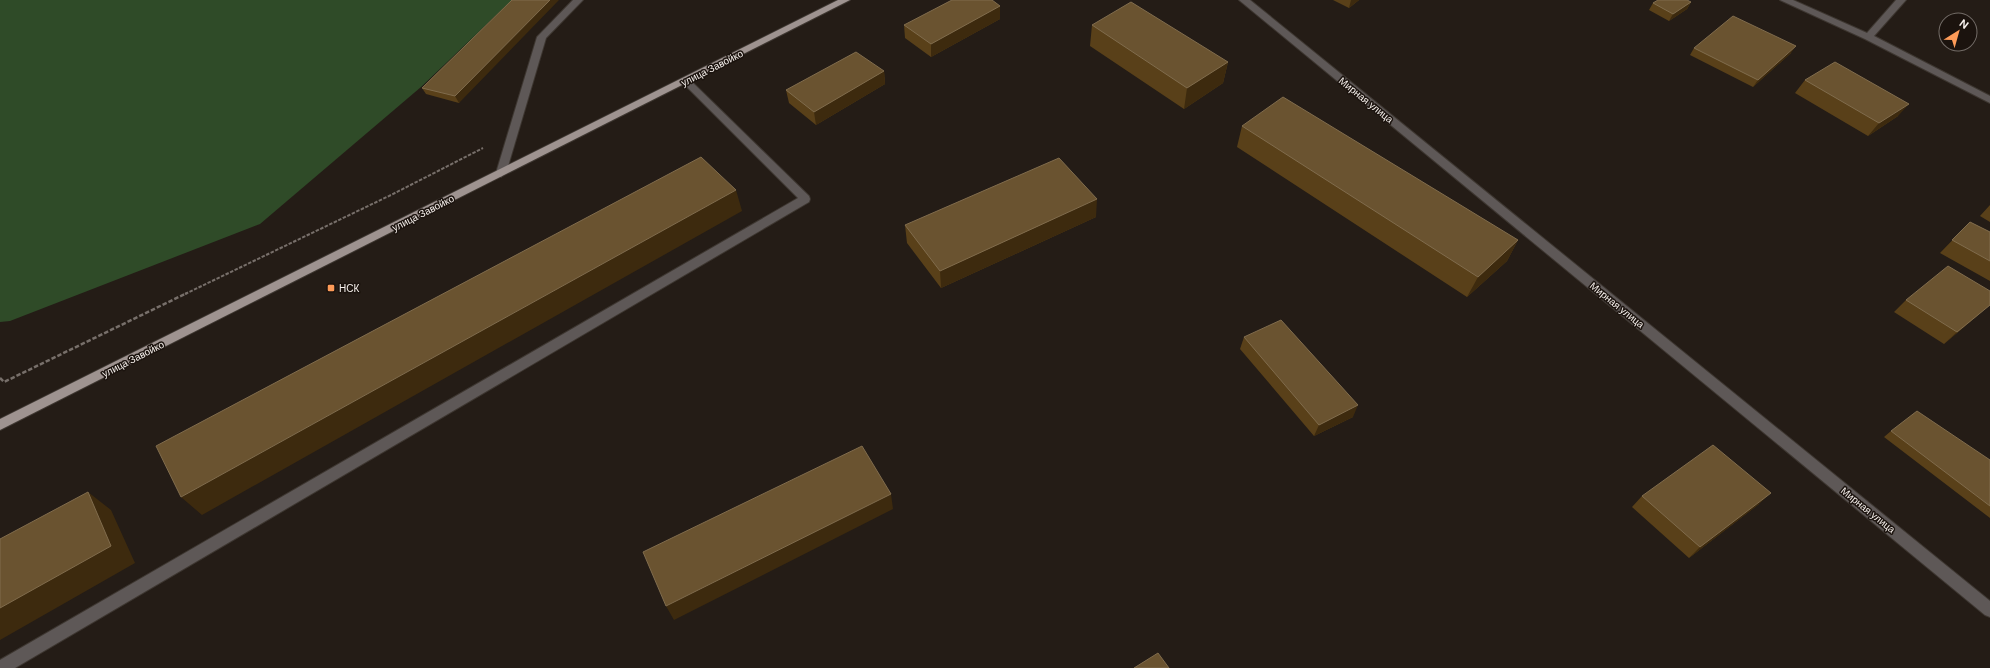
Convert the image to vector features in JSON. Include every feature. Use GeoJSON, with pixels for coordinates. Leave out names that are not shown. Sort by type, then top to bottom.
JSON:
{"type":"FeatureCollection","features":[{"type":"Feature","properties":{"kind":"main road","name":"улица Завойко"},"geometry":{"type":"LineString","coordinates":[[0,425],[845,0]]}},
{"type":"Feature","properties":{"kind":"street"},"geometry":{"type":"LineString","coordinates":[[501,173],[542,37],[578,0]]}},
{"type":"Feature","properties":{"kind":"street","name":"Мирная улица"},"geometry":{"type":"LineString","coordinates":[[1244,0],[1990,610]]}},
{"type":"Feature","properties":{"kind":"street"},"geometry":{"type":"LineString","coordinates":[[1785,0],[1868,37],[1990,100]]}},
{"type":"Feature","properties":{"kind":"street"},"geometry":{"type":"LineString","coordinates":[[1868,37],[1901,0]]}},
{"type":"Feature","properties":{"kind":"street"},"geometry":{"type":"LineString","coordinates":[[1,668],[805,199],[686,81]]}},
{"type":"Feature","properties":{"kind":"path"},"geometry":{"type":"LineString","coordinates":[[0,378],[4,382],[384,198],[513,133]]}},
{"type":"Feature","properties":{"kind":"green space"},"geometry":{"type":"Polygon","coordinates":[[[0,0],[512,0],[421,87],[260,224],[10,321],[0,322],[0,0]]]}},
{"type":"Feature","properties":{"kind":"building"},"geometry":{"type":"Polygon","coordinates":[[[512,0],[550,0],[455,96],[422,88],[512,0]]]}},
{"type":"Feature","properties":{"kind":"building"},"geometry":{"type":"Polygon","coordinates":[[[952,0],[992,0],[1000,6],[931,44],[904,25],[952,0]]]}},
{"type":"Feature","properties":{"kind":"building"},"geometry":{"type":"Polygon","coordinates":[[[1658,0],[1687,0],[1691,2],[1673,14],[1653,3],[1658,0]]]}},
{"type":"Feature","properties":{"kind":"building"},"geometry":{"type":"Polygon","coordinates":[[[1131,2],[1228,62],[1187,88],[1092,25],[1131,2]]]}},
{"type":"Feature","properties":{"kind":"building"},"geometry":{"type":"Polygon","coordinates":[[[1733,16],[1796,46],[1758,80],[1694,48],[1733,16]]]}},
{"type":"Feature","properties":{"kind":"building"},"geometry":{"type":"Polygon","coordinates":[[[856,52],[884,71],[814,112],[786,90],[856,52]]]}},
{"type":"Feature","properties":{"kind":"building"},"geometry":{"type":"Polygon","coordinates":[[[1835,62],[1909,104],[1879,123],[1805,80],[1835,62]]]}},
{"type":"Feature","properties":{"kind":"building"},"geometry":{"type":"Polygon","coordinates":[[[1283,97],[1518,240],[1478,277],[1242,126],[1283,97]]]}},
{"type":"Feature","properties":{"kind":"building"},"geometry":{"type":"Polygon","coordinates":[[[701,157],[736,190],[181,497],[156,446],[701,157]]]}},
{"type":"Feature","properties":{"kind":"building"},"geometry":{"type":"Polygon","coordinates":[[[1059,158],[1097,199],[940,271],[905,225],[1059,158]]]}},
{"type":"Feature","properties":{"kind":"building"},"geometry":{"type":"Polygon","coordinates":[[[1970,222],[1990,232],[1990,261],[1952,240],[1970,222]]]}},
{"type":"Feature","properties":{"kind":"building"},"geometry":{"type":"Polygon","coordinates":[[[1948,266],[1990,291],[1990,305],[1957,332],[1906,300],[1948,266]]]}},
{"type":"Feature","properties":{"kind":"building"},"geometry":{"type":"Polygon","coordinates":[[[1281,320],[1358,405],[1319,425],[1244,337],[1281,320]]]}},
{"type":"Feature","properties":{"kind":"building"},"geometry":{"type":"Polygon","coordinates":[[[1917,411],[1990,460],[1990,506],[1891,431],[1917,411]]]}},
{"type":"Feature","properties":{"kind":"building"},"geometry":{"type":"Polygon","coordinates":[[[1713,445],[1771,493],[1700,547],[1642,496],[1713,445]]]}},
{"type":"Feature","properties":{"kind":"building"},"geometry":{"type":"Polygon","coordinates":[[[862,446],[891,494],[666,606],[643,552],[862,446]]]}},
{"type":"Feature","properties":{"kind":"building"},"geometry":{"type":"Polygon","coordinates":[[[88,492],[111,546],[0,608],[0,539],[88,492]]]}},
{"type":"Feature","properties":{"kind":"building"},"geometry":{"type":"Polygon","coordinates":[[[1158,653],[1169,668],[1134,668],[1158,653]]]}},
{"type":"Feature","properties":{"kind":"place","name":"НСК"},"geometry":{"type":"Point","coordinates":[331,288]}}]}
